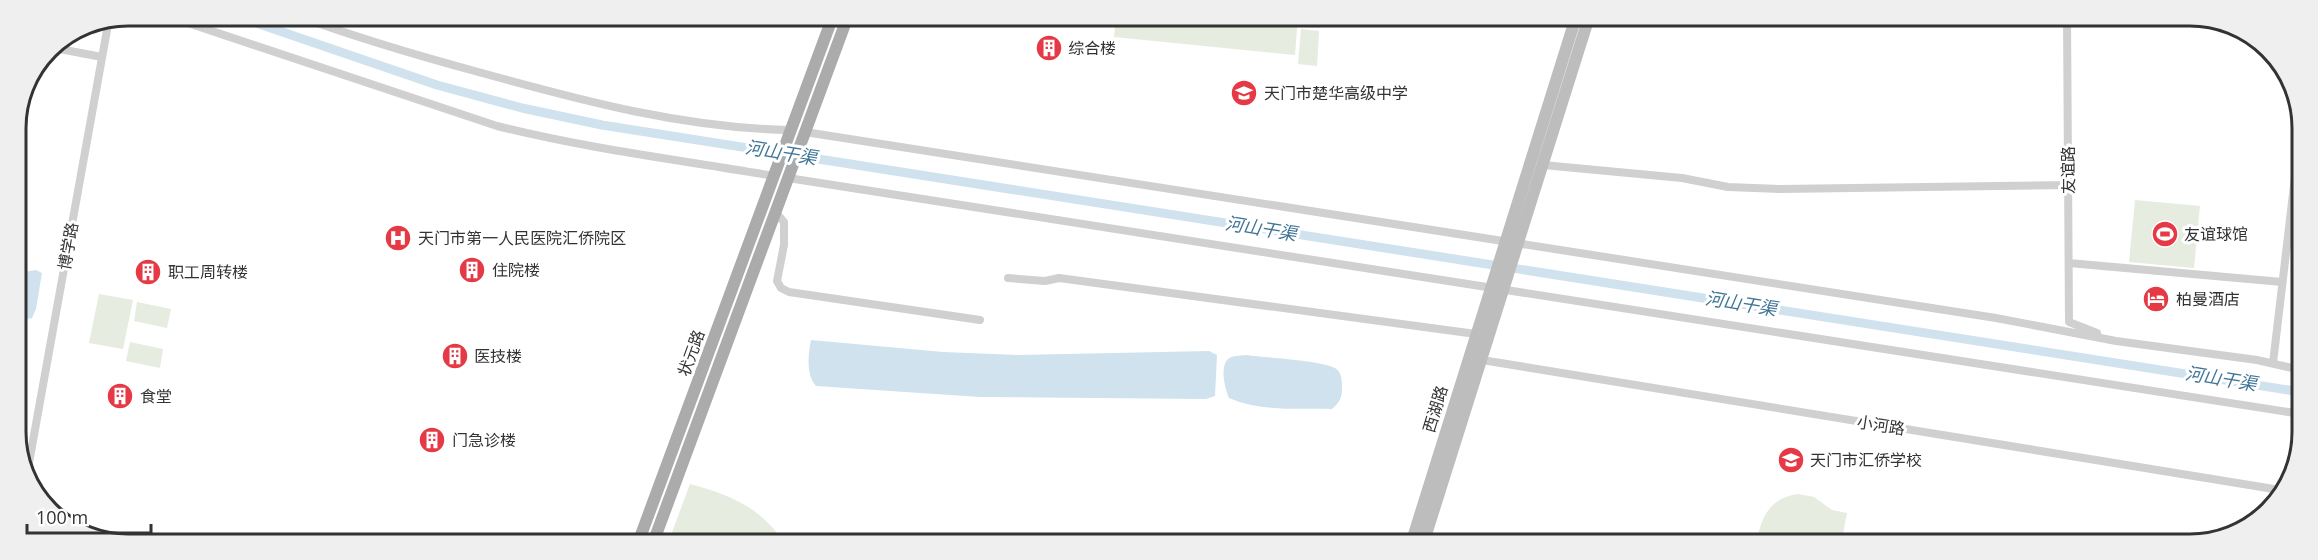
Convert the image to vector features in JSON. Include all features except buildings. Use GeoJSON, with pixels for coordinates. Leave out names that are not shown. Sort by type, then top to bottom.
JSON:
{"type":"FeatureCollection","features":[{"type":"Feature","properties":{"kind":"main road"},"geometry":{"type":"LineString","coordinates":[[789,132],[829,26]]}},
{"type":"Feature","properties":{"kind":"main road"},"geometry":{"type":"LineString","coordinates":[[804,134],[844,26]]}},
{"type":"Feature","properties":{"kind":"main road"},"geometry":{"type":"LineString","coordinates":[[1511,246],[1573,26]]}},
{"type":"Feature","properties":{"kind":"main road"},"geometry":{"type":"LineString","coordinates":[[1511,246],[1543,165],[1586,26]]}},
{"type":"Feature","properties":{"kind":"main road","name":"状元路"},"geometry":{"type":"LineString","coordinates":[[641,534],[789,132]]}},
{"type":"Feature","properties":{"kind":"main road","name":"状元路"},"geometry":{"type":"LineString","coordinates":[[655,534],[804,134]]}},
{"type":"Feature","properties":{"kind":"main road","name":"西湖路"},"geometry":{"type":"LineString","coordinates":[[1414,534],[1491,286],[1511,246]]}},
{"type":"Feature","properties":{"kind":"main road","name":"西湖路"},"geometry":{"type":"LineString","coordinates":[[1426,534],[1504,288],[1511,246]]}},
{"type":"Feature","properties":{"kind":"street"},"geometry":{"type":"LineString","coordinates":[[197,26],[497,126],[598,148],[774,174]]}},
{"type":"Feature","properties":{"kind":"street"},"geometry":{"type":"LineString","coordinates":[[327,26],[389,48],[558,95],[638,113],[703,123],[789,132]]}},
{"type":"Feature","properties":{"kind":"street","name":"友谊路"},"geometry":{"type":"LineString","coordinates":[[2067,26],[2069,322],[2116,341]]}},
{"type":"Feature","properties":{"kind":"street","name":"博学路"},"geometry":{"type":"LineString","coordinates":[[29,460],[108,27]]}},
{"type":"Feature","properties":{"kind":"street"},"geometry":{"type":"LineString","coordinates":[[62,50],[102,57]]}},
{"type":"Feature","properties":{"kind":"street"},"geometry":{"type":"LineString","coordinates":[[804,134],[1511,246],[1996,318],[2116,341],[2273,363],[2292,368]]}},
{"type":"Feature","properties":{"kind":"street"},"geometry":{"type":"LineString","coordinates":[[1543,165],[1682,178],[1728,187],[1780,189],[2068,185]]}},
{"type":"Feature","properties":{"kind":"street"},"geometry":{"type":"LineString","coordinates":[[788,178],[2292,413]]}},
{"type":"Feature","properties":{"kind":"street"},"geometry":{"type":"LineString","coordinates":[[2273,363],[2292,200]]}},
{"type":"Feature","properties":{"kind":"street"},"geometry":{"type":"LineString","coordinates":[[776,213],[784,222],[784,245],[777,275],[781,288],[789,292],[980,320]]}},
{"type":"Feature","properties":{"kind":"street"},"geometry":{"type":"LineString","coordinates":[[2069,263],[2282,282]]}},
{"type":"Feature","properties":{"kind":"street"},"geometry":{"type":"LineString","coordinates":[[1008,278],[1045,281],[1059,278],[1476,334]]}},
{"type":"Feature","properties":{"kind":"street","name":"小河路"},"geometry":{"type":"LineString","coordinates":[[1482,360],[2275,489]]}},
{"type":"Feature","properties":{"kind":"shaded area"},"geometry":{"type":"Polygon","coordinates":[[[1115,26],[1297,26],[1295,55],[1114,37],[1115,26]]]}},
{"type":"Feature","properties":{"kind":"shaded area"},"geometry":{"type":"Polygon","coordinates":[[[1320,26],[1320,28],[1301,27],[1320,26]]]}},
{"type":"Feature","properties":{"kind":"shaded area"},"geometry":{"type":"Polygon","coordinates":[[[1301,29],[1319,31],[1317,66],[1298,64],[1301,29]]]}},
{"type":"Feature","properties":{"kind":"shaded area","name":"友谊球馆"},"geometry":{"type":"Polygon","coordinates":[[[2135,200],[2200,206],[2194,268],[2129,262],[2135,200]]]}},
{"type":"Feature","properties":{"kind":"shaded area"},"geometry":{"type":"Polygon","coordinates":[[[99,294],[133,300],[123,349],[89,343],[99,294]]]}},
{"type":"Feature","properties":{"kind":"shaded area"},"geometry":{"type":"Polygon","coordinates":[[[137,302],[171,309],[167,328],[134,321],[137,302]]]}},
{"type":"Feature","properties":{"kind":"shaded area"},"geometry":{"type":"Polygon","coordinates":[[[130,342],[163,349],[160,368],[126,361],[130,342]]]}},
{"type":"Feature","properties":{"kind":"shaded area"},"geometry":{"type":"Polygon","coordinates":[[[690,484],[743,504],[755,511],[777,534],[671,534],[690,484]]]}},
{"type":"Feature","properties":{"kind":"shaded area"},"geometry":{"type":"Polygon","coordinates":[[[1798,494],[1814,497],[1832,510],[1847,513],[1843,534],[1759,534],[1768,511],[1788,496],[1798,494]]]}},
{"type":"Feature","properties":{"kind":"water"},"geometry":{"type":"Polygon","coordinates":[[[36,270],[42,273],[36,309],[32,318],[26,320],[26,272],[36,270]]]}},
{"type":"Feature","properties":{"kind":"water"},"geometry":{"type":"Polygon","coordinates":[[[811,340],[943,352],[1018,355],[1209,351],[1217,355],[1215,396],[1206,399],[980,397],[816,386],[809,371],[811,340]]]}},
{"type":"Feature","properties":{"kind":"water"},"geometry":{"type":"Polygon","coordinates":[[[1246,355],[1305,361],[1335,368],[1342,380],[1340,400],[1332,409],[1293,409],[1254,405],[1229,398],[1224,379],[1225,364],[1231,357],[1246,355]]]}},
{"type":"Feature","properties":{"kind":"waterway","name":"河山干渠"},"geometry":{"type":"LineString","coordinates":[[265,26],[437,85],[522,108],[602,125],[2292,391]]}},
{"type":"Feature","properties":{"kind":"place","name":"综合楼"},"geometry":{"type":"Point","coordinates":[1049,48]}},
{"type":"Feature","properties":{"kind":"place","name":"天门市楚华高级中学"},"geometry":{"type":"Point","coordinates":[1244,93]}},
{"type":"Feature","properties":{"kind":"place","name":"友谊球馆"},"geometry":{"type":"Point","coordinates":[2165,234]}},
{"type":"Feature","properties":{"kind":"place","name":"天门市第一人民医院汇侨院区"},"geometry":{"type":"Point","coordinates":[398,238]}},
{"type":"Feature","properties":{"kind":"place","name":"住院楼"},"geometry":{"type":"Point","coordinates":[472,270]}},
{"type":"Feature","properties":{"kind":"place","name":"职工周转楼"},"geometry":{"type":"Point","coordinates":[148,272]}},
{"type":"Feature","properties":{"kind":"place","name":"柏曼酒店"},"geometry":{"type":"Point","coordinates":[2156,299]}},
{"type":"Feature","properties":{"kind":"place","name":"医技楼"},"geometry":{"type":"Point","coordinates":[455,356]}},
{"type":"Feature","properties":{"kind":"place","name":"食堂"},"geometry":{"type":"Point","coordinates":[120,396]}},
{"type":"Feature","properties":{"kind":"place","name":"门急诊楼"},"geometry":{"type":"Point","coordinates":[432,440]}},
{"type":"Feature","properties":{"kind":"place","name":"天门市汇侨学校"},"geometry":{"type":"Point","coordinates":[1791,460]}}]}
